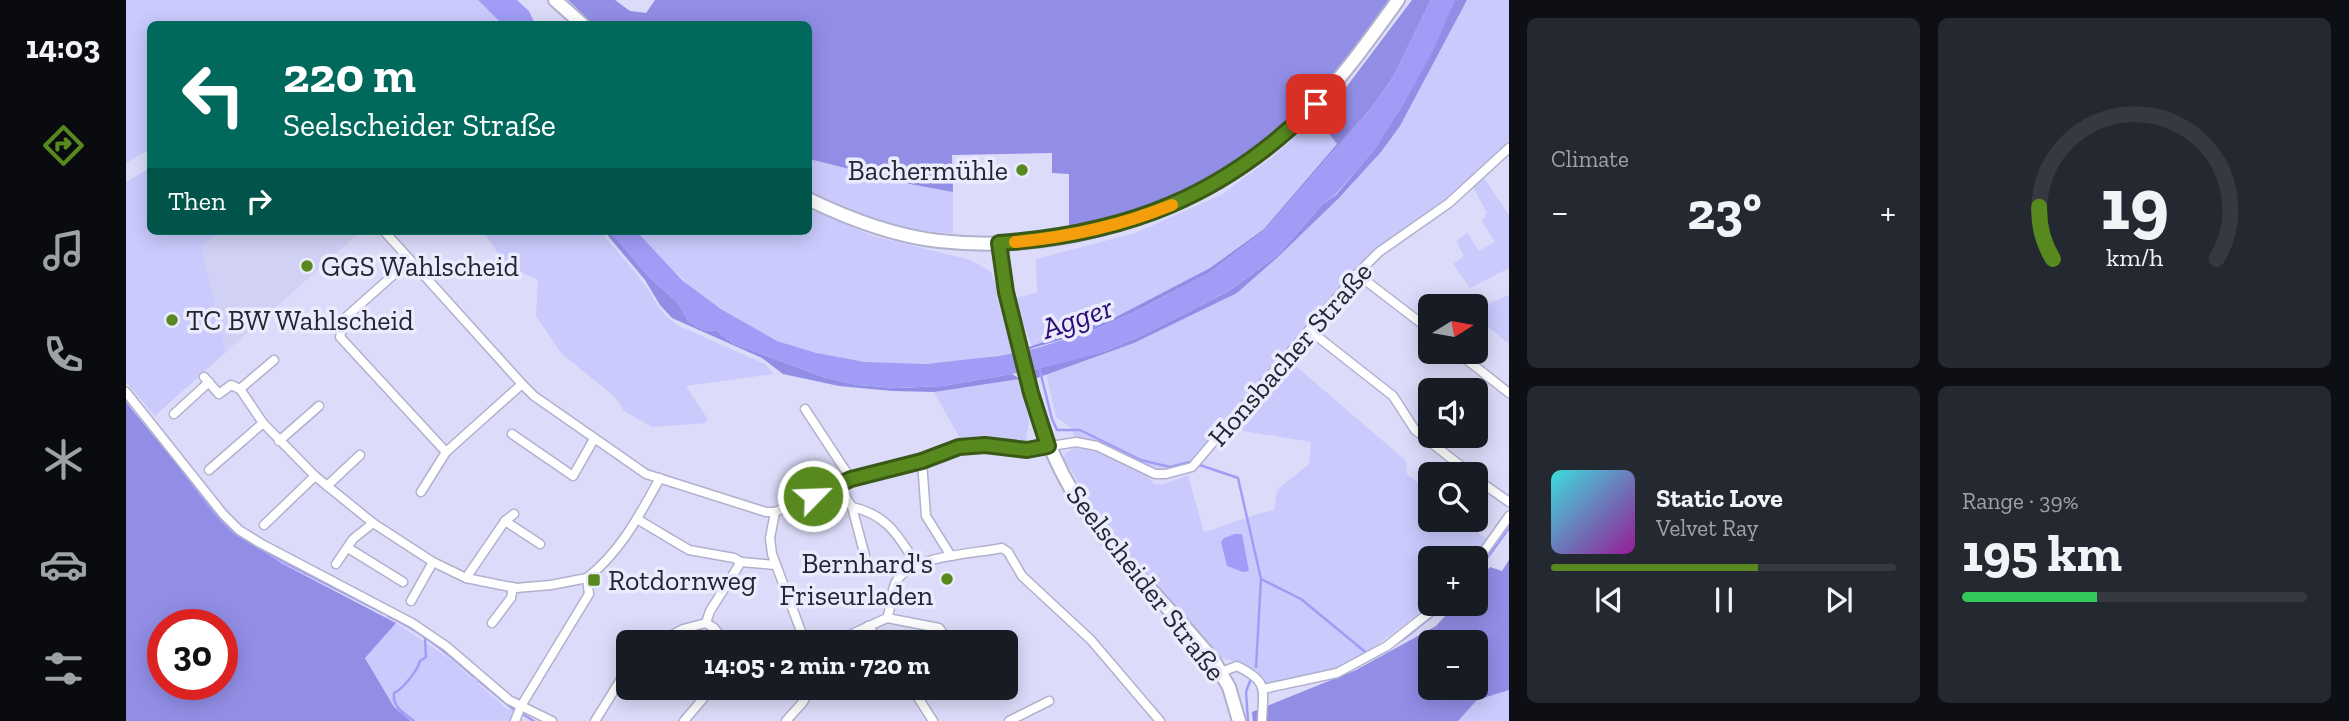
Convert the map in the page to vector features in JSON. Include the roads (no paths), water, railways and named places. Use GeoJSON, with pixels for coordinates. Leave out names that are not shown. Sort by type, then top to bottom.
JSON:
{"type":"FeatureCollection","features":[{"type":"Feature","properties":{"kind":"main road"},"geometry":{"type":"LineString","coordinates":[[555,0],[579,21]]}},
{"type":"Feature","properties":{"kind":"main road"},"geometry":{"type":"LineString","coordinates":[[812,201],[855,219],[941,242],[999,243],[1055,238],[1138,219],[1184,199],[1237,169],[1272,144],[1316,104],[1342,75],[1398,0]]}},
{"type":"Feature","properties":{"kind":"main road","name":"Seelscheider Straße"},"geometry":{"type":"LineString","coordinates":[[999,243],[1006,292],[1031,393],[1048,446],[1065,481],[1092,520],[1206,651],[1221,672],[1236,705],[1239,721]]}},
{"type":"Feature","properties":{"kind":"street","name":"Honsbacher Straße"},"geometry":{"type":"LineString","coordinates":[[775,512],[851,479],[972,445],[1027,450],[1069,442],[1086,443],[1155,474],[1192,467],[1357,274],[1379,253],[1449,203],[1509,148]]}},
{"type":"Feature","properties":{"kind":"street"},"geometry":{"type":"LineString","coordinates":[[388,235],[534,396],[594,439],[646,474],[766,512],[775,512],[769,544],[800,630]]}},
{"type":"Feature","properties":{"kind":"street"},"geometry":{"type":"LineString","coordinates":[[410,260],[345,318],[340,337],[446,452]]}},
{"type":"Feature","properties":{"kind":"street"},"geometry":{"type":"LineString","coordinates":[[1357,274],[1418,321]]}},
{"type":"Feature","properties":{"kind":"street"},"geometry":{"type":"LineString","coordinates":[[1309,330],[1393,396],[1415,430],[1456,462]]}},
{"type":"Feature","properties":{"kind":"street"},"geometry":{"type":"LineString","coordinates":[[240,389],[274,360]]}},
{"type":"Feature","properties":{"kind":"street"},"geometry":{"type":"LineString","coordinates":[[1472,364],[1509,393]]}},
{"type":"Feature","properties":{"kind":"street"},"geometry":{"type":"LineString","coordinates":[[174,414],[206,380],[219,394],[232,385],[240,389],[263,423],[279,440],[315,476],[373,523],[433,562],[466,578],[513,587],[551,585],[587,578],[604,565],[622,543],[660,478]]}},
{"type":"Feature","properties":{"kind":"street"},"geometry":{"type":"LineString","coordinates":[[421,492],[446,452],[522,384]]}},
{"type":"Feature","properties":{"kind":"street"},"geometry":{"type":"LineString","coordinates":[[126,392],[223,514],[239,530],[326,580],[412,623],[446,646],[509,700],[552,721]]}},
{"type":"Feature","properties":{"kind":"street"},"geometry":{"type":"LineString","coordinates":[[279,440],[319,406]]}},
{"type":"Feature","properties":{"kind":"street"},"geometry":{"type":"LineString","coordinates":[[805,409],[851,479]]}},
{"type":"Feature","properties":{"kind":"street"},"geometry":{"type":"LineString","coordinates":[[209,470],[263,423]]}},
{"type":"Feature","properties":{"kind":"street"},"geometry":{"type":"LineString","coordinates":[[512,434],[573,476],[594,439]]}},
{"type":"Feature","properties":{"kind":"street"},"geometry":{"type":"LineString","coordinates":[[327,486],[360,455]]}},
{"type":"Feature","properties":{"kind":"street"},"geometry":{"type":"LineString","coordinates":[[922,461],[926,516],[951,555]]}},
{"type":"Feature","properties":{"kind":"street"},"geometry":{"type":"LineString","coordinates":[[264,525],[315,476]]}},
{"type":"Feature","properties":{"kind":"street"},"geometry":{"type":"LineString","coordinates":[[838,485],[852,507],[865,556]]}},
{"type":"Feature","properties":{"kind":"street"},"geometry":{"type":"LineString","coordinates":[[1488,487],[1509,502]]}},
{"type":"Feature","properties":{"kind":"street"},"geometry":{"type":"LineString","coordinates":[[852,507],[872,511],[884,521],[918,565]]}},
{"type":"Feature","properties":{"kind":"street"},"geometry":{"type":"LineString","coordinates":[[466,578],[505,521],[514,514]]}},
{"type":"Feature","properties":{"kind":"street"},"geometry":{"type":"LineString","coordinates":[[1488,546],[1509,516]]}},
{"type":"Feature","properties":{"kind":"street"},"geometry":{"type":"LineString","coordinates":[[637,519],[689,550],[734,558],[741,562],[775,565]]}},
{"type":"Feature","properties":{"kind":"street"},"geometry":{"type":"LineString","coordinates":[[505,521],[540,544]]}},
{"type":"Feature","properties":{"kind":"street"},"geometry":{"type":"LineString","coordinates":[[336,564],[353,539],[373,523]]}},
{"type":"Feature","properties":{"kind":"street"},"geometry":{"type":"LineString","coordinates":[[348,548],[403,582]]}},
{"type":"Feature","properties":{"kind":"street"},"geometry":{"type":"LineString","coordinates":[[887,618],[897,580],[918,565],[951,555],[1002,548],[1008,552],[1022,576],[1091,640],[1160,721]]}},
{"type":"Feature","properties":{"kind":"street"},"geometry":{"type":"LineString","coordinates":[[411,601],[433,562]]}},
{"type":"Feature","properties":{"kind":"street"},"geometry":{"type":"LineString","coordinates":[[706,623],[710,611],[741,562]]}},
{"type":"Feature","properties":{"kind":"street"},"geometry":{"type":"LineString","coordinates":[[515,721],[521,706],[589,594],[587,578]]}},
{"type":"Feature","properties":{"kind":"street"},"geometry":{"type":"LineString","coordinates":[[492,623],[511,598],[513,587]]}},
{"type":"Feature","properties":{"kind":"street"},"geometry":{"type":"LineString","coordinates":[[1263,690],[1337,673],[1387,646],[1425,616]]}},
{"type":"Feature","properties":{"kind":"street"},"geometry":{"type":"LineString","coordinates":[[862,630],[887,618],[941,630]]}},
{"type":"Feature","properties":{"kind":"street"},"geometry":{"type":"LineString","coordinates":[[681,630],[706,623],[716,630]]}},
{"type":"Feature","properties":{"kind":"street"},"geometry":{"type":"LineString","coordinates":[[868,626],[871,630]]}},
{"type":"Feature","properties":{"kind":"street"},"geometry":{"type":"LineString","coordinates":[[1221,672],[1237,666],[1256,676],[1263,690],[1262,721]]}},
{"type":"Feature","properties":{"kind":"street"},"geometry":{"type":"LineString","coordinates":[[595,721],[616,687]]}},
{"type":"Feature","properties":{"kind":"street"},"geometry":{"type":"LineString","coordinates":[[684,721],[702,700]]}},
{"type":"Feature","properties":{"kind":"street"},"geometry":{"type":"LineString","coordinates":[[786,721],[804,700]]}},
{"type":"Feature","properties":{"kind":"street"},"geometry":{"type":"LineString","coordinates":[[920,700],[933,721]]}},
{"type":"Feature","properties":{"kind":"street"},"geometry":{"type":"LineString","coordinates":[[1009,721],[1049,701]]}},
{"type":"Feature","properties":{"kind":"waterway"},"geometry":{"type":"LineString","coordinates":[[1039,367],[1057,430],[1080,430],[1141,460],[1170,467],[1189,462]]}},
{"type":"Feature","properties":{"kind":"waterway"},"geometry":{"type":"LineString","coordinates":[[126,400],[137,411]]}},
{"type":"Feature","properties":{"kind":"waterway"},"geometry":{"type":"LineString","coordinates":[[173,458],[215,514],[235,534],[383,613]]}},
{"type":"Feature","properties":{"kind":"waterway"},"geometry":{"type":"LineString","coordinates":[[1200,465],[1238,478],[1261,579],[1301,599],[1369,655]]}},
{"type":"Feature","properties":{"kind":"waterway"},"geometry":{"type":"LineString","coordinates":[[1488,557],[1509,528]]}},
{"type":"Feature","properties":{"kind":"waterway"},"geometry":{"type":"LineString","coordinates":[[1256,667],[1261,579]]}},
{"type":"Feature","properties":{"kind":"waterway"},"geometry":{"type":"LineString","coordinates":[[388,616],[433,643],[473,676]]}},
{"type":"Feature","properties":{"kind":"waterway"},"geometry":{"type":"LineString","coordinates":[[1374,658],[1432,616]]}},
{"type":"Feature","properties":{"kind":"waterway"},"geometry":{"type":"LineString","coordinates":[[414,721],[397,706],[394,693],[405,684],[420,661],[426,657],[425,639]]}},
{"type":"Feature","properties":{"kind":"waterway"},"geometry":{"type":"LineString","coordinates":[[479,681],[513,709]]}},
{"type":"Feature","properties":{"kind":"waterway"},"geometry":{"type":"LineString","coordinates":[[1248,721],[1246,692],[1250,681]]}},
{"type":"Feature","properties":{"kind":"waterway"},"geometry":{"type":"LineString","coordinates":[[524,715],[534,721]]}},
{"type":"Feature","properties":{"kind":"place","name":"Bachermühle"},"geometry":{"type":"Point","coordinates":[1022,170]}},
{"type":"Feature","properties":{"kind":"place","name":"GGS Wahlscheid"},"geometry":{"type":"Point","coordinates":[307,266]}},
{"type":"Feature","properties":{"kind":"place","name":"TC BW Wahlscheid"},"geometry":{"type":"Point","coordinates":[172,320]}},
{"type":"Feature","properties":{"kind":"place","name":"Bernhard's Friseurladen"},"geometry":{"type":"Point","coordinates":[947,579]}},
{"type":"Feature","properties":{"kind":"place","name":"Rotdornweg"},"geometry":{"type":"Point","coordinates":[594,580]}},
{"type":"Feature","properties":{"kind":"water label","name":"Agger"},"geometry":{"type":"Point","coordinates":[1077,318]}}]}
